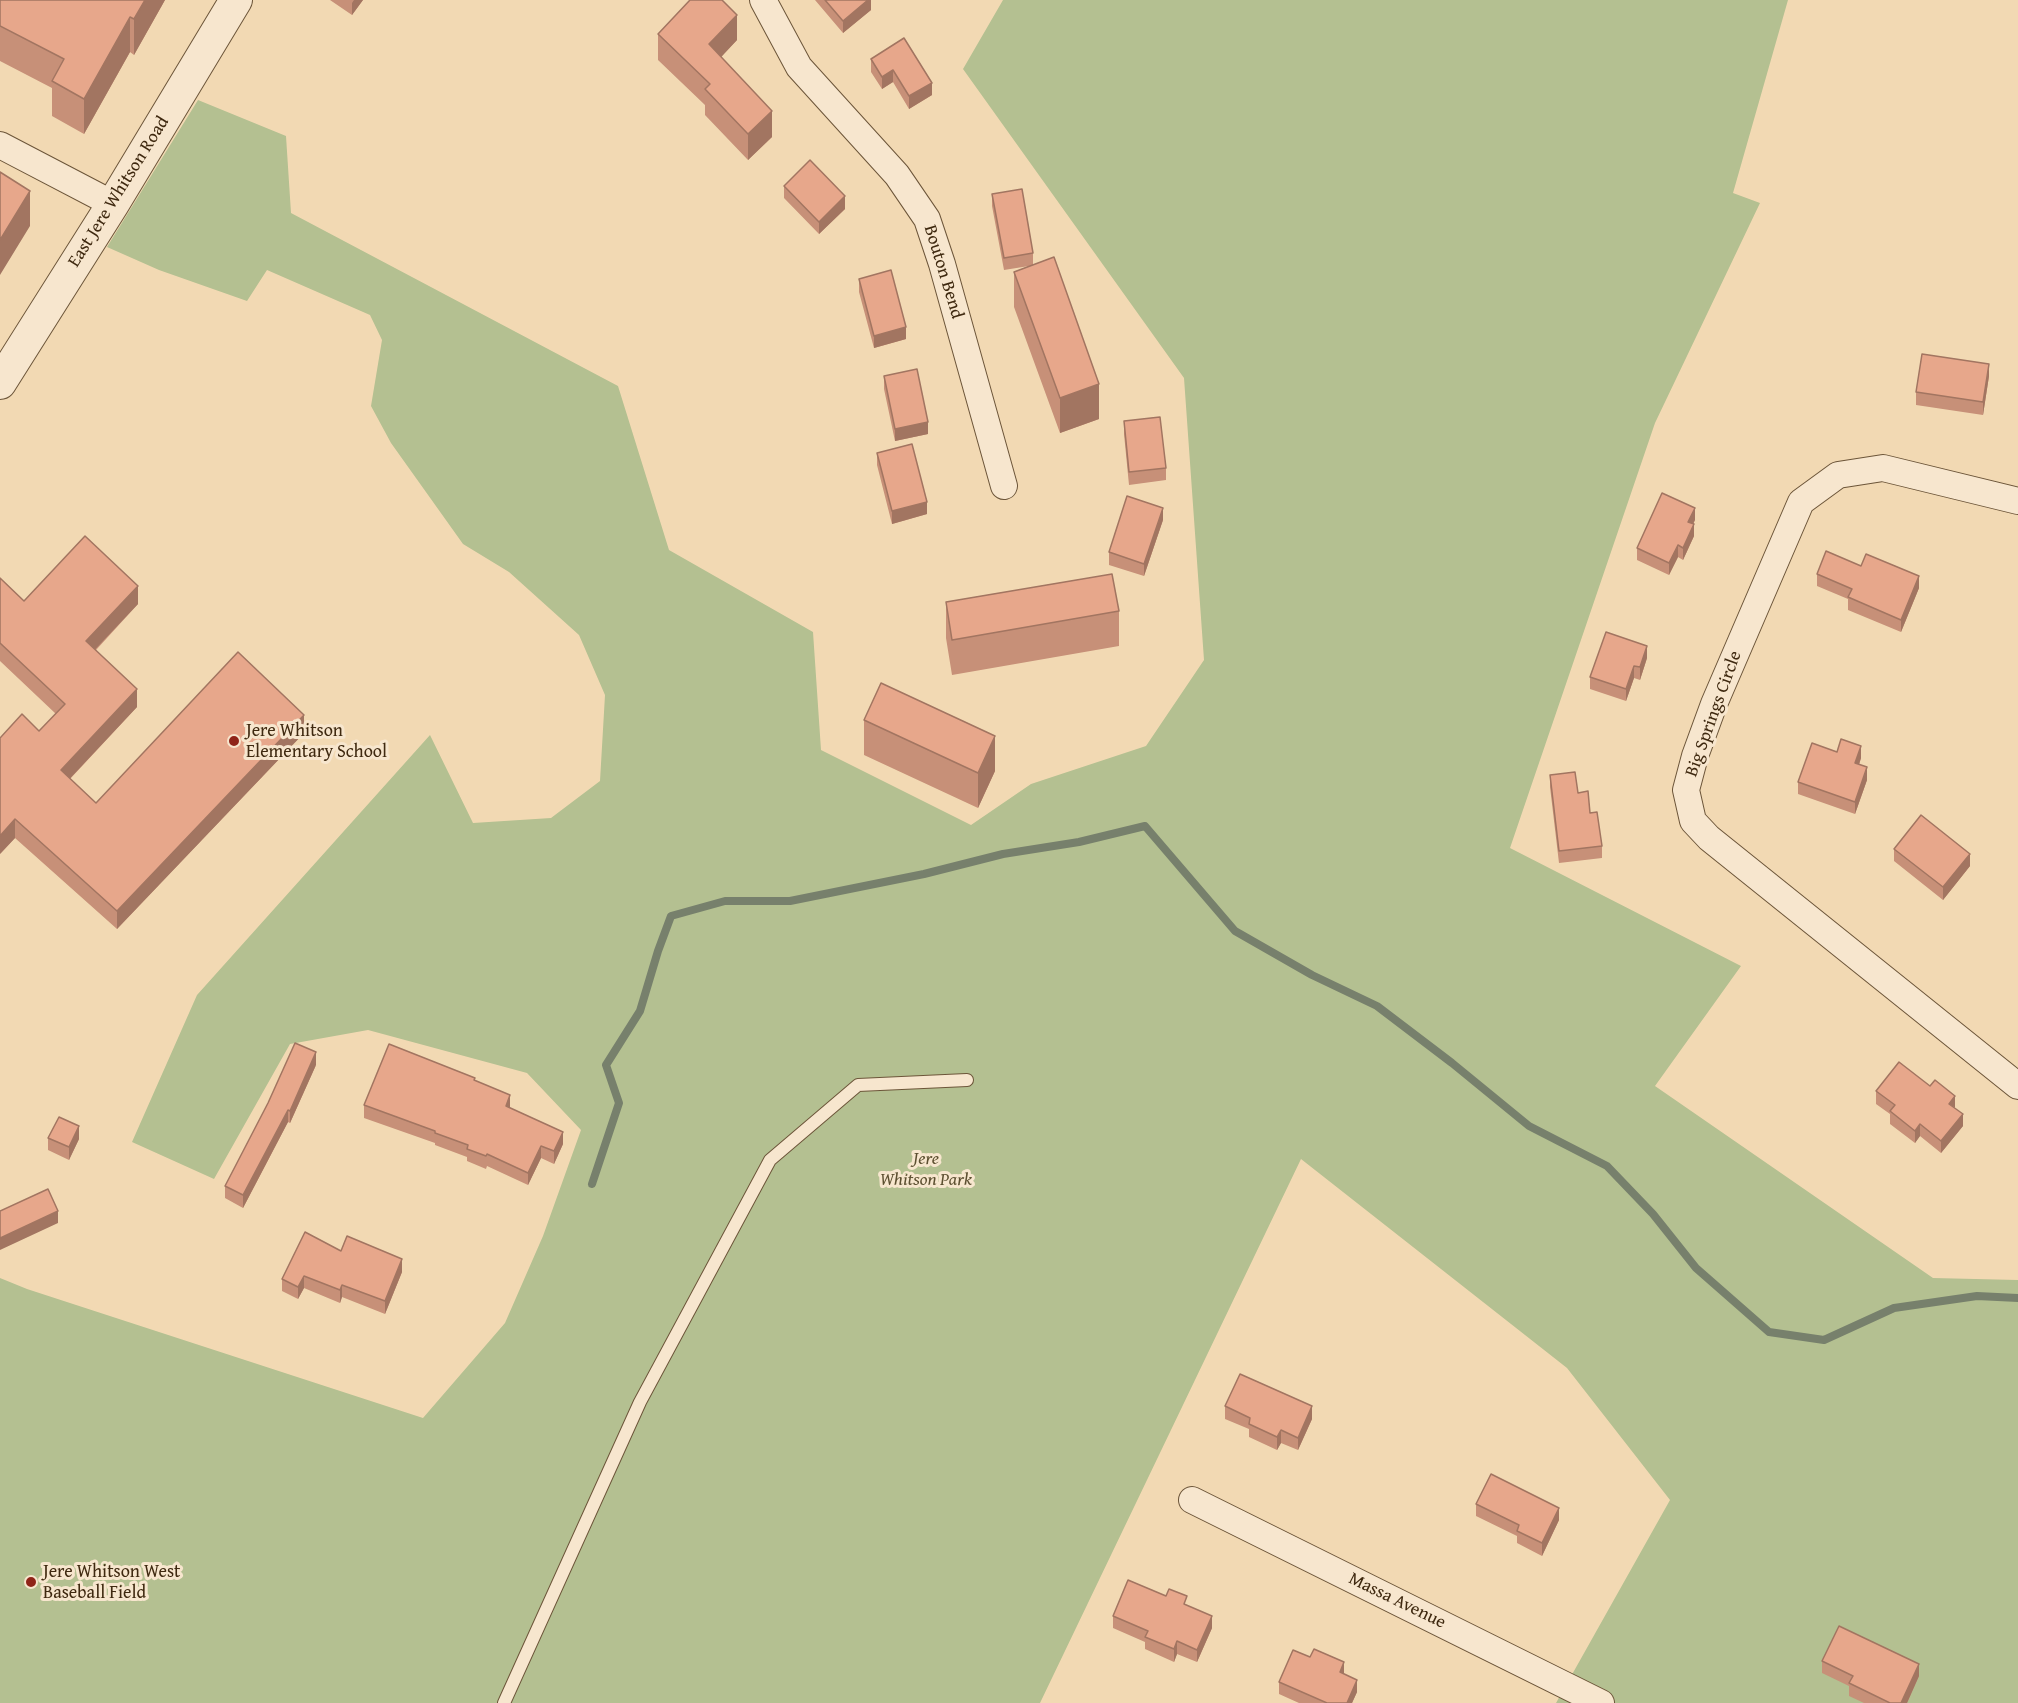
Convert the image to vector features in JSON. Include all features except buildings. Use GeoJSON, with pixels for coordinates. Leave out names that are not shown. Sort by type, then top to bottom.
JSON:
{"type":"FeatureCollection","features":[{"type":"Feature","properties":{"kind":"street","name":"East Jere Whitson Road"},"geometry":{"type":"LineString","coordinates":[[0,383],[113,204],[236,0]]}},
{"type":"Feature","properties":{"kind":"street","name":"Bouton Bend"},"geometry":{"type":"LineString","coordinates":[[763,0],[799,67],[897,175],[927,219],[942,264],[1004,486]]}},
{"type":"Feature","properties":{"kind":"street"},"geometry":{"type":"LineString","coordinates":[[0,145],[113,204]]}},
{"type":"Feature","properties":{"kind":"street","name":"Big Springs Circle"},"geometry":{"type":"LineString","coordinates":[[2018,501],[1883,468],[1838,475],[1801,502],[1714,704],[1695,756],[1686,790],[1693,821],[1709,838],[2018,1086]]}},
{"type":"Feature","properties":{"kind":"street","name":"Massa Avenue"},"geometry":{"type":"LineString","coordinates":[[1192,1500],[1601,1703]]}},
{"type":"Feature","properties":{"kind":"lane"},"geometry":{"type":"LineString","coordinates":[[504,1703],[640,1402],[770,1161],[858,1085],[967,1080]]}},
{"type":"Feature","properties":{"kind":"green space","name":"Jere Whitson Park"},"geometry":{"type":"Polygon","coordinates":[[[1003,0],[1788,0],[1733,193],[1760,203],[1655,423],[1510,848],[1741,966],[1655,1086],[1933,1278],[2018,1280],[2018,1703],[1556,1703],[1670,1500],[1567,1368],[1301,1159],[1040,1703],[0,1703],[0,1278],[27,1289],[423,1418],[505,1323],[543,1236],[581,1130],[527,1073],[368,1030],[290,1044],[214,1179],[132,1142],[197,995],[430,735],[473,823],[551,818],[600,781],[605,695],[579,635],[509,572],[463,544],[391,443],[371,406],[382,340],[370,315],[267,270],[247,301],[159,270],[107,247],[198,100],[286,136],[291,213],[618,386],[669,550],[813,632],[821,750],[971,825],[1031,784],[1146,746],[1204,660],[1184,378],[963,69],[1003,0]]]}},
{"type":"Feature","properties":{"kind":"waterway"},"geometry":{"type":"LineString","coordinates":[[592,1184],[619,1103],[606,1065],[640,1011],[671,916],[725,901],[790,901],[924,874],[1003,854],[1079,842],[1145,826],[1235,931],[1312,975],[1377,1006],[1529,1126],[1607,1166],[1653,1214],[1696,1268],[1769,1332],[1824,1340],[1894,1308],[1977,1296],[2018,1298]]}},
{"type":"Feature","properties":{"kind":"place","name":"Jere Whitson Elementary School"},"geometry":{"type":"Point","coordinates":[234,741]}},
{"type":"Feature","properties":{"kind":"place","name":"Jere Whitson West Baseball Field"},"geometry":{"type":"Point","coordinates":[31,1582]}}]}
